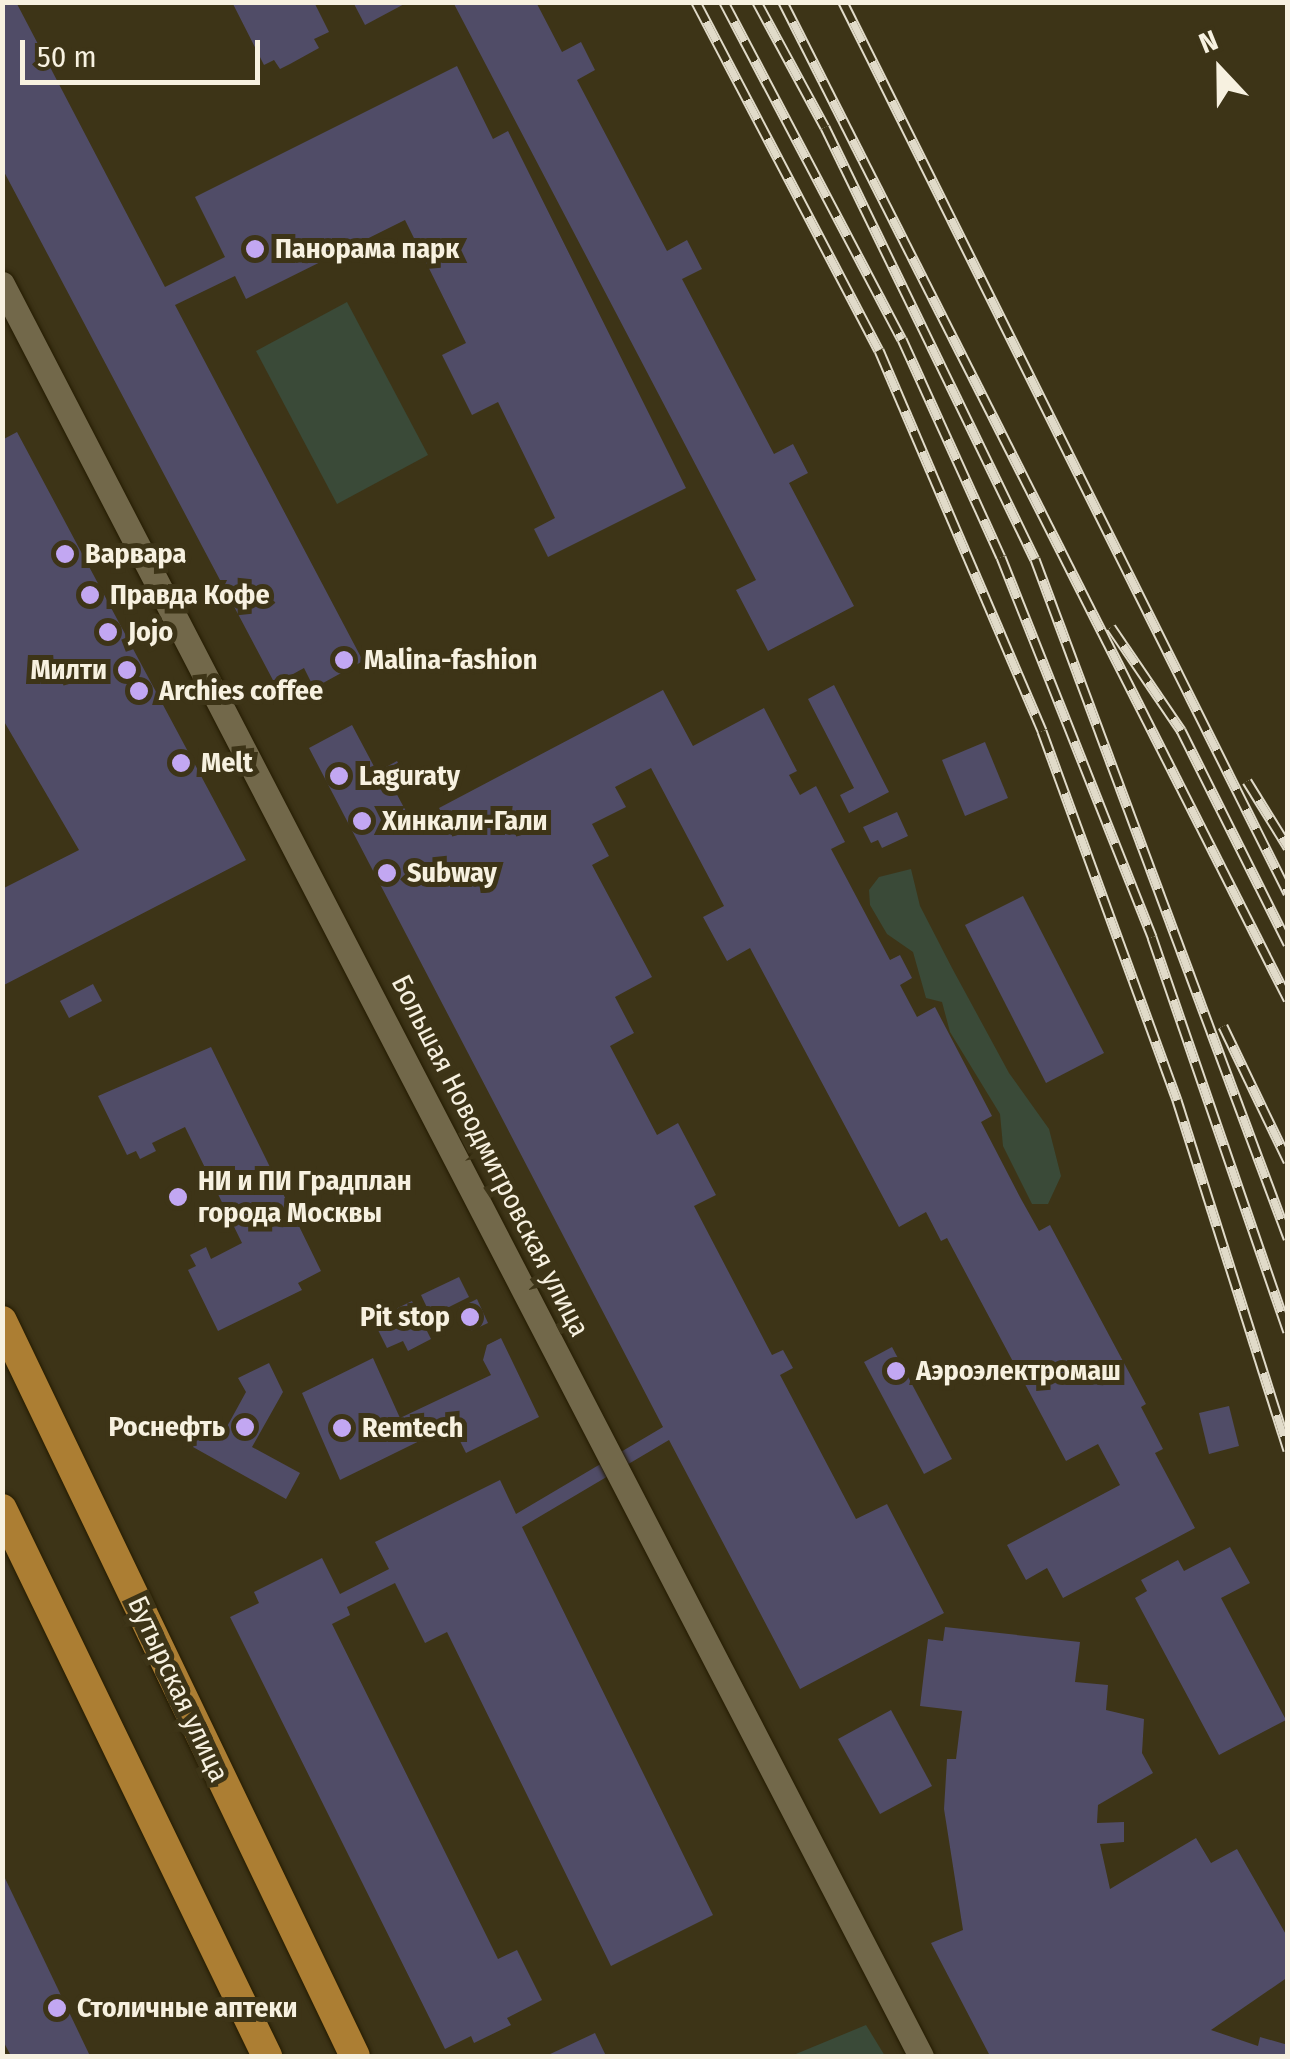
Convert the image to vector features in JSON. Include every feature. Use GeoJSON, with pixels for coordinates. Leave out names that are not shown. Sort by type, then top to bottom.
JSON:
{"type":"FeatureCollection","features":[{"type":"Feature","properties":{"kind":"main road","name":"Бутырская улица"},"geometry":{"type":"LineString","coordinates":[[2,1320],[355,2056]]}},
{"type":"Feature","properties":{"kind":"main road"},"geometry":{"type":"LineString","coordinates":[[2,1509],[267,2056]]}},
{"type":"Feature","properties":{"kind":"street","name":"Большая Новодмитровская улица"},"geometry":{"type":"LineString","coordinates":[[2,284],[922,2056]]}},
{"type":"Feature","properties":{"kind":"green space"},"geometry":{"type":"Polygon","coordinates":[[[347,302],[428,455],[337,504],[256,351],[347,302]]]}},
{"type":"Feature","properties":{"kind":"green space"},"geometry":{"type":"Polygon","coordinates":[[[911,869],[920,906],[952,968],[1009,1073],[1049,1129],[1061,1176],[1048,1204],[1032,1204],[1003,1146],[1000,1114],[950,1032],[942,1002],[926,998],[913,952],[887,934],[870,905],[869,890],[879,877],[911,869]]]}},
{"type":"Feature","properties":{"kind":"green space"},"geometry":{"type":"Polygon","coordinates":[[[866,2025],[885,2056],[791,2056],[866,2025]]]}},
{"type":"Feature","properties":{"kind":"building"},"geometry":{"type":"Polygon","coordinates":[[[2,2],[16,2],[165,287],[225,257],[195,197],[457,66],[493,139],[508,131],[686,488],[548,557],[534,529],[555,518],[498,402],[472,415],[442,355],[466,343],[405,220],[246,299],[235,276],[175,305],[363,661],[314,688],[304,668],[275,684],[2,168],[2,2]]]}},
{"type":"Feature","properties":{"kind":"building"},"geometry":{"type":"Polygon","coordinates":[[[232,2],[314,2],[329,32],[314,39],[319,48],[290,64],[280,69],[274,60],[264,65],[232,2]]]}},
{"type":"Feature","properties":{"kind":"building"},"geometry":{"type":"Polygon","coordinates":[[[353,2],[408,2],[365,25],[353,2]]]}},
{"type":"Feature","properties":{"kind":"building"},"geometry":{"type":"Polygon","coordinates":[[[453,2],[536,2],[562,52],[581,42],[595,70],[577,80],[667,251],[687,240],[702,269],[682,279],[774,454],[793,444],[808,473],[789,483],[854,606],[768,651],[736,590],[756,580],[453,2]]]}},
{"type":"Feature","properties":{"kind":"building"},"geometry":{"type":"Polygon","coordinates":[[[17,432],[246,860],[2,986],[2,889],[79,850],[2,718],[2,440],[17,432]]]}},
{"type":"Feature","properties":{"kind":"building"},"geometry":{"type":"Polygon","coordinates":[[[834,685],[889,792],[849,813],[840,795],[854,788],[808,699],[834,685]]]}},
{"type":"Feature","properties":{"kind":"building"},"geometry":{"type":"Polygon","coordinates":[[[663,690],[693,746],[764,708],[797,771],[789,775],[800,795],[816,786],[845,842],[831,849],[890,960],[900,955],[912,978],[900,985],[917,1017],[935,1007],[992,1116],[981,1122],[1021,1199],[1039,1231],[1050,1225],[1146,1404],[1141,1407],[1163,1449],[1155,1453],[1195,1528],[1063,1598],[1047,1568],[1026,1580],[1007,1545],[1120,1485],[1098,1444],[1066,1461],[947,1238],[941,1241],[926,1212],[899,1227],[750,948],[727,961],[703,917],[724,906],[651,768],[615,787],[626,807],[592,824],[609,856],[592,865],[652,977],[615,997],[634,1033],[610,1046],[657,1135],[678,1123],[716,1195],[694,1206],[772,1355],[783,1350],[793,1368],[780,1375],[856,1519],[887,1504],[944,1613],[800,1689],[669,1440],[522,1527],[713,1915],[611,1966],[447,1632],[425,1643],[395,1583],[347,1607],[350,1615],[332,1624],[498,1959],[517,1950],[542,2000],[507,2018],[511,2025],[474,2043],[471,2036],[445,2049],[230,1617],[259,1603],[254,1592],[322,1558],[340,1594],[389,1569],[375,1542],[500,1480],[516,1514],[663,1427],[309,748],[352,725],[377,772],[397,761],[408,782],[394,789],[416,830],[443,816],[439,808],[663,690]]]}},
{"type":"Feature","properties":{"kind":"building"},"geometry":{"type":"Polygon","coordinates":[[[985,742],[1008,798],[965,816],[942,760],[985,742]]]}},
{"type":"Feature","properties":{"kind":"building"},"geometry":{"type":"Polygon","coordinates":[[[897,812],[908,836],[882,848],[878,840],[871,843],[863,827],[897,812]]]}},
{"type":"Feature","properties":{"kind":"building"},"geometry":{"type":"Polygon","coordinates":[[[1023,896],[1104,1053],[1046,1083],[965,925],[1023,896]]]}},
{"type":"Feature","properties":{"kind":"building"},"geometry":{"type":"Polygon","coordinates":[[[93,984],[102,1001],[69,1018],[60,1001],[93,984]]]}},
{"type":"Feature","properties":{"kind":"building"},"geometry":{"type":"Polygon","coordinates":[[[211,1047],[321,1271],[298,1283],[302,1290],[218,1331],[188,1270],[196,1266],[190,1255],[206,1247],[211,1259],[242,1243],[185,1127],[152,1143],[156,1151],[140,1159],[136,1151],[127,1155],[98,1096],[211,1047]]]}},
{"type":"Feature","properties":{"kind":"building"},"geometry":{"type":"Polygon","coordinates":[[[459,1277],[469,1297],[431,1316],[421,1295],[459,1277]]]}},
{"type":"Feature","properties":{"kind":"building"},"geometry":{"type":"Polygon","coordinates":[[[477,1299],[488,1323],[471,1331],[459,1308],[477,1299]]]}},
{"type":"Feature","properties":{"kind":"building"},"geometry":{"type":"Polygon","coordinates":[[[412,1301],[431,1339],[408,1351],[403,1341],[387,1348],[373,1320],[412,1301]]]}},
{"type":"Feature","properties":{"kind":"building"},"geometry":{"type":"Polygon","coordinates":[[[501,1338],[539,1417],[466,1453],[452,1425],[340,1480],[302,1393],[373,1358],[400,1418],[491,1375],[483,1360],[487,1345],[501,1338]]]}},
{"type":"Feature","properties":{"kind":"building"},"geometry":{"type":"Polygon","coordinates":[[[892,1347],[952,1459],[924,1474],[864,1362],[892,1347]]]}},
{"type":"Feature","properties":{"kind":"building","name":"Роснефть"},"geometry":{"type":"Polygon","coordinates":[[[269,1363],[283,1392],[252,1447],[300,1473],[286,1499],[193,1447],[208,1422],[224,1432],[246,1392],[238,1378],[269,1363]]]}},
{"type":"Feature","properties":{"kind":"building"},"geometry":{"type":"Polygon","coordinates":[[[1229,1406],[1239,1446],[1209,1454],[1199,1413],[1229,1406]]]}},
{"type":"Feature","properties":{"kind":"building"},"geometry":{"type":"Polygon","coordinates":[[[1230,1547],[1250,1583],[1221,1598],[1286,1720],[1219,1755],[1135,1598],[1147,1591],[1141,1580],[1178,1560],[1184,1571],[1230,1547]]]}},
{"type":"Feature","properties":{"kind":"building"},"geometry":{"type":"Polygon","coordinates":[[[945,1627],[1080,1642],[1075,1682],[1108,1685],[1106,1710],[1144,1719],[1142,1753],[1153,1773],[1098,1805],[1097,1823],[1124,1822],[1124,1842],[1100,1844],[1110,1889],[1196,1838],[1211,1863],[1237,1849],[1288,1938],[1288,1977],[1211,2030],[1258,2046],[1260,2037],[1288,2045],[1288,2056],[990,2056],[931,1943],[963,1930],[944,1809],[947,1759],[956,1759],[962,1711],[920,1706],[928,1639],[943,1641],[945,1627]]]}},
{"type":"Feature","properties":{"kind":"building"},"geometry":{"type":"Polygon","coordinates":[[[891,1710],[932,1786],[880,1814],[838,1739],[891,1710]]]}},
{"type":"Feature","properties":{"kind":"building"},"geometry":{"type":"Polygon","coordinates":[[[2,1872],[90,2056],[11,2056],[2,2039],[2,1872]]]}},
{"type":"Feature","properties":{"kind":"building"},"geometry":{"type":"Polygon","coordinates":[[[595,2033],[606,2056],[546,2056],[595,2033]]]}},
{"type":"Feature","properties":{"kind":"railway"},"geometry":{"type":"LineString","coordinates":[[696,2],[879,350],[1042,731],[1177,1100],[1288,1450]]}},
{"type":"Feature","properties":{"kind":"railway"},"geometry":{"type":"LineString","coordinates":[[724,2],[902,339],[1001,557],[1152,937],[1288,1331]]}},
{"type":"Feature","properties":{"kind":"railway"},"geometry":{"type":"LineString","coordinates":[[757,2],[825,127],[1035,559],[1288,1238]]}},
{"type":"Feature","properties":{"kind":"railway"},"geometry":{"type":"LineString","coordinates":[[783,2],[1288,999]]}},
{"type":"Feature","properties":{"kind":"railway"},"geometry":{"type":"LineString","coordinates":[[843,2],[1288,893]]}},
{"type":"Feature","properties":{"kind":"railway"},"geometry":{"type":"LineString","coordinates":[[1111,627],[1181,730],[1288,944]]}},
{"type":"Feature","properties":{"kind":"railway"},"geometry":{"type":"LineString","coordinates":[[1247,781],[1288,847]]}},
{"type":"Feature","properties":{"kind":"railway"},"geometry":{"type":"LineString","coordinates":[[1223,1026],[1288,1161]]}},
{"type":"Feature","properties":{"kind":"place","name":"Панорама парк"},"geometry":{"type":"Point","coordinates":[255,249]}},
{"type":"Feature","properties":{"kind":"place","name":"Варвара"},"geometry":{"type":"Point","coordinates":[65,554]}},
{"type":"Feature","properties":{"kind":"place","name":"Правда Кофе"},"geometry":{"type":"Point","coordinates":[90,595]}},
{"type":"Feature","properties":{"kind":"place","name":"Jojo"},"geometry":{"type":"Point","coordinates":[108,632]}},
{"type":"Feature","properties":{"kind":"place","name":"Malina-fashion"},"geometry":{"type":"Point","coordinates":[344,660]}},
{"type":"Feature","properties":{"kind":"place","name":"Милти"},"geometry":{"type":"Point","coordinates":[127,670]}},
{"type":"Feature","properties":{"kind":"place","name":"Archies coffee"},"geometry":{"type":"Point","coordinates":[139,691]}},
{"type":"Feature","properties":{"kind":"place","name":"Melt"},"geometry":{"type":"Point","coordinates":[181,763]}},
{"type":"Feature","properties":{"kind":"place","name":"Laguraty"},"geometry":{"type":"Point","coordinates":[339,776]}},
{"type":"Feature","properties":{"kind":"place","name":"Хинкали-Гали"},"geometry":{"type":"Point","coordinates":[362,821]}},
{"type":"Feature","properties":{"kind":"place","name":"Subway"},"geometry":{"type":"Point","coordinates":[387,873]}},
{"type":"Feature","properties":{"kind":"place","name":"НИ и ПИ Градплан города Москвы"},"geometry":{"type":"Point","coordinates":[178,1197]}},
{"type":"Feature","properties":{"kind":"place","name":"Pit stop"},"geometry":{"type":"Point","coordinates":[470,1317]}},
{"type":"Feature","properties":{"kind":"place","name":"Аэроэлектромаш"},"geometry":{"type":"Point","coordinates":[896,1371]}},
{"type":"Feature","properties":{"kind":"place","name":"Роснефть"},"geometry":{"type":"Point","coordinates":[245,1427]}},
{"type":"Feature","properties":{"kind":"place","name":"Remtech"},"geometry":{"type":"Point","coordinates":[342,1428]}},
{"type":"Feature","properties":{"kind":"place","name":"Столичные аптеки"},"geometry":{"type":"Point","coordinates":[57,2008]}}]}
